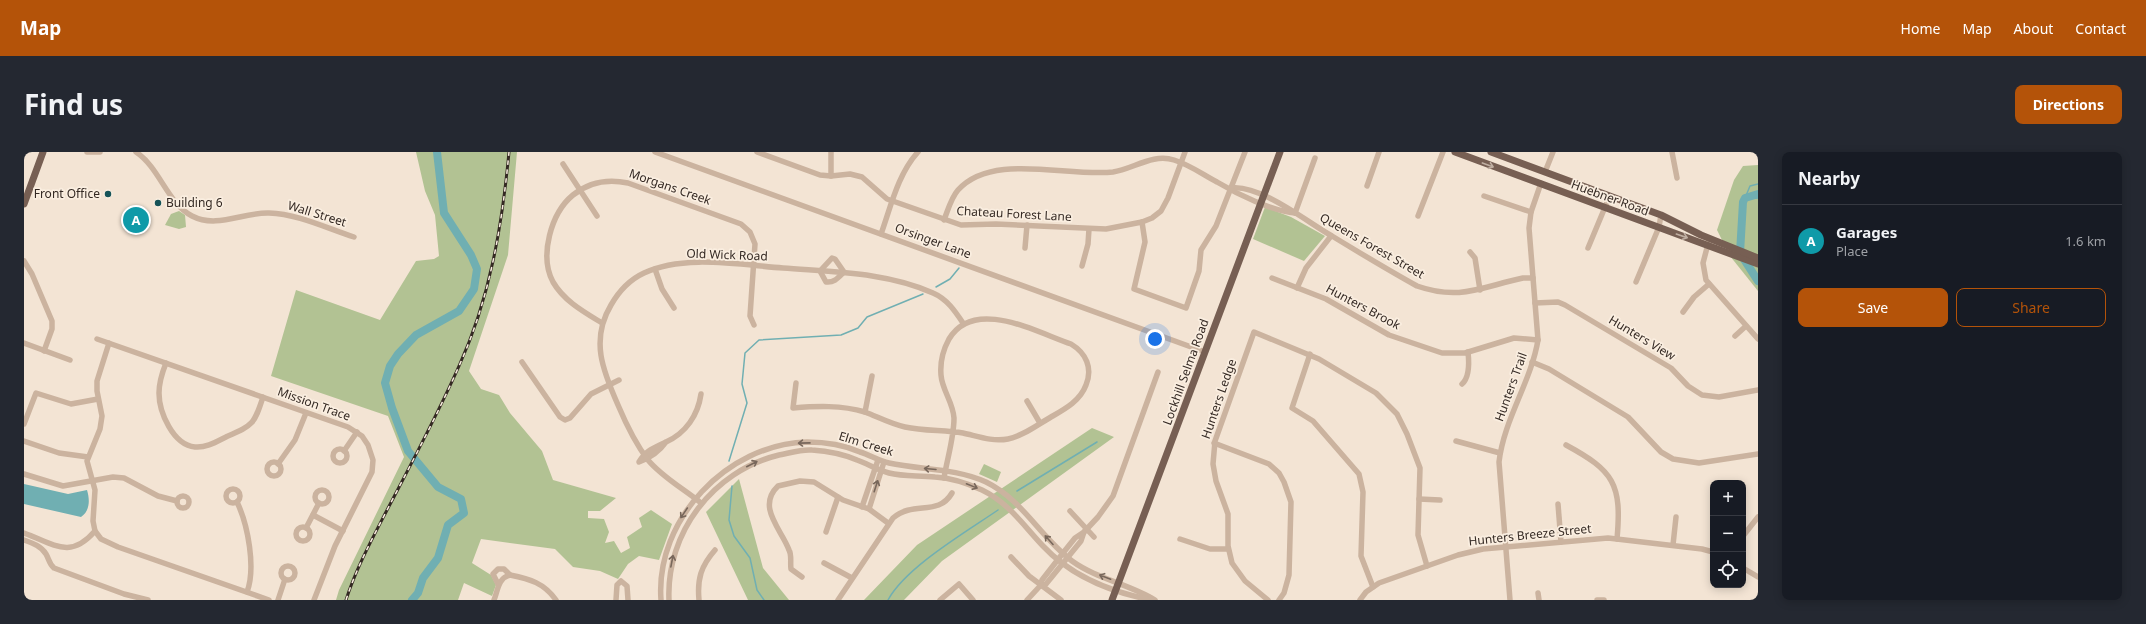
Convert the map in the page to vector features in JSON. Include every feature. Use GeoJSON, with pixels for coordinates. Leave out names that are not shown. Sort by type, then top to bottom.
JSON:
{"type":"FeatureCollection","features":[{"type":"Feature","properties":{"kind":"main road"},"geometry":{"type":"LineString","coordinates":[[24,204],[43,152]]}},
{"type":"Feature","properties":{"kind":"main road","name":"Lockhill Selma Road"},"geometry":{"type":"LineString","coordinates":[[1112,600],[1280,152]]}},
{"type":"Feature","properties":{"kind":"main road","name":"Huebner Road"},"geometry":{"type":"LineString","coordinates":[[1455,152],[1541,183],[1603,208],[1725,250],[1758,264]]}},
{"type":"Feature","properties":{"kind":"main road","name":"Huebner Road"},"geometry":{"type":"LineString","coordinates":[[1491,152],[1661,215],[1701,235],[1758,258]]}},
{"type":"Feature","properties":{"kind":"main road"},"geometry":{"type":"LineString","coordinates":[[1541,183],[1545,172]]}},
{"type":"Feature","properties":{"kind":"street"},"geometry":{"type":"LineString","coordinates":[[87,152],[100,152]]}},
{"type":"Feature","properties":{"kind":"street","name":"Wall Street"},"geometry":{"type":"LineString","coordinates":[[136,152],[151,165],[181,207],[200,219],[217,221],[250,214],[280,214],[298,218],[354,237]]}},
{"type":"Feature","properties":{"kind":"street","name":"Orsinger Lane"},"geometry":{"type":"LineString","coordinates":[[655,152],[1205,352]]}},
{"type":"Feature","properties":{"kind":"street","name":"Chateau Forest Lane"},"geometry":{"type":"LineString","coordinates":[[757,152],[820,175],[831,176],[845,173],[862,177],[887,199],[961,225],[984,223],[1089,229],[1119,228],[1142,222],[1155,216],[1166,204],[1185,152]]}},
{"type":"Feature","properties":{"kind":"street"},"geometry":{"type":"LineString","coordinates":[[831,152],[831,176]]}},
{"type":"Feature","properties":{"kind":"street"},"geometry":{"type":"LineString","coordinates":[[881,234],[892,201],[908,165],[918,152]]}},
{"type":"Feature","properties":{"kind":"street"},"geometry":{"type":"LineString","coordinates":[[1142,222],[1145,242],[1134,289],[1186,308],[1199,271],[1201,250],[1216,226],[1245,152]]}},
{"type":"Feature","properties":{"kind":"street"},"geometry":{"type":"LineString","coordinates":[[1367,186],[1379,152]]}},
{"type":"Feature","properties":{"kind":"street"},"geometry":{"type":"LineString","coordinates":[[1418,216],[1443,152]]}},
{"type":"Feature","properties":{"kind":"street"},"geometry":{"type":"LineString","coordinates":[[1545,172],[1553,152]]}},
{"type":"Feature","properties":{"kind":"street"},"geometry":{"type":"LineString","coordinates":[[1672,152],[1677,178]]}},
{"type":"Feature","properties":{"kind":"street","name":"Queens Forest Street"},"geometry":{"type":"LineString","coordinates":[[944,220],[951,201],[958,190],[967,182],[984,172],[1007,169],[1099,173],[1123,170],[1159,158],[1168,158],[1195,168],[1215,181],[1231,188],[1295,213],[1331,236],[1421,288],[1447,294],[1480,290],[1523,278],[1533,278]]}},
{"type":"Feature","properties":{"kind":"street"},"geometry":{"type":"LineString","coordinates":[[1295,213],[1315,158]]}},
{"type":"Feature","properties":{"kind":"street"},"geometry":{"type":"LineString","coordinates":[[563,164],[597,216]]}},
{"type":"Feature","properties":{"kind":"street","name":"Morgans Creek"},"geometry":{"type":"LineString","coordinates":[[602,323],[574,305],[564,296],[553,282],[548,264],[548,246],[556,220],[569,199],[580,190],[601,181],[623,182],[740,224],[748,229],[754,238],[756,251],[750,316],[754,325]]}},
{"type":"Feature","properties":{"kind":"street","name":"Hunters Trail"},"geometry":{"type":"LineString","coordinates":[[1510,600],[1499,473],[1500,453],[1532,362],[1538,340],[1529,234],[1531,212],[1541,183]]}},
{"type":"Feature","properties":{"kind":"street"},"geometry":{"type":"LineString","coordinates":[[1588,248],[1603,208],[1608,200],[1607,195]]}},
{"type":"Feature","properties":{"kind":"street"},"geometry":{"type":"LineString","coordinates":[[1484,196],[1531,212]]}},
{"type":"Feature","properties":{"kind":"street"},"geometry":{"type":"LineString","coordinates":[[1636,282],[1659,227],[1661,215]]}},
{"type":"Feature","properties":{"kind":"street"},"geometry":{"type":"LineString","coordinates":[[1025,248],[1027,225]]}},
{"type":"Feature","properties":{"kind":"street"},"geometry":{"type":"LineString","coordinates":[[1082,266],[1088,244],[1089,229]]}},
{"type":"Feature","properties":{"kind":"street"},"geometry":{"type":"LineString","coordinates":[[1297,288],[1306,268],[1331,236]]}},
{"type":"Feature","properties":{"kind":"street"},"geometry":{"type":"LineString","coordinates":[[1708,244],[1703,263],[1704,274],[1709,284],[1758,339]]}},
{"type":"Feature","properties":{"kind":"street"},"geometry":{"type":"LineString","coordinates":[[1470,252],[1475,258],[1480,290]]}},
{"type":"Feature","properties":{"kind":"street"},"geometry":{"type":"LineString","coordinates":[[832,258],[835,259],[844,272],[836,280],[826,282],[820,271],[828,260],[832,258]]}},
{"type":"Feature","properties":{"kind":"street"},"geometry":{"type":"LineString","coordinates":[[24,261],[52,321],[52,329],[44,351]]}},
{"type":"Feature","properties":{"kind":"street","name":"Old Wick Road"},"geometry":{"type":"LineString","coordinates":[[701,504],[644,454],[630,431],[603,371],[599,353],[602,323],[612,302],[623,288],[635,278],[655,269],[683,264],[718,263],[871,275],[932,293],[949,304],[963,323]]}},
{"type":"Feature","properties":{"kind":"street"},"geometry":{"type":"LineString","coordinates":[[655,269],[662,289],[674,308]]}},
{"type":"Feature","properties":{"kind":"street","name":"Hunters Brook"},"geometry":{"type":"LineString","coordinates":[[1272,278],[1326,299],[1385,333],[1427,349],[1449,354],[1468,352],[1514,338],[1538,340]]}},
{"type":"Feature","properties":{"kind":"street"},"geometry":{"type":"LineString","coordinates":[[1683,312],[1694,297],[1709,284]]}},
{"type":"Feature","properties":{"kind":"street","name":"Hunters View"},"geometry":{"type":"LineString","coordinates":[[1535,303],[1558,302],[1565,305],[1671,368],[1688,386],[1702,395],[1719,397],[1758,390]]}},
{"type":"Feature","properties":{"kind":"street"},"geometry":{"type":"LineString","coordinates":[[796,383],[792,408],[829,406],[865,412],[902,426],[952,432],[993,440],[1003,440],[1018,436],[1067,407],[1080,396],[1088,381],[1087,361],[1081,351],[1071,344],[1005,321],[990,318],[975,319],[963,323],[953,332],[947,343],[941,366],[942,383],[953,411],[952,432],[944,478]]}},
{"type":"Feature","properties":{"kind":"street"},"geometry":{"type":"LineString","coordinates":[[1735,336],[1746,326]]}},
{"type":"Feature","properties":{"kind":"street","name":"Hunters Ledge"},"geometry":{"type":"LineString","coordinates":[[1268,600],[1237,573],[1232,563],[1228,548],[1228,514],[1214,472],[1214,444],[1254,332],[1310,354]]}},
{"type":"Feature","properties":{"kind":"street","name":"Mission Trace"},"geometry":{"type":"LineString","coordinates":[[97,339],[263,397],[357,432],[366,441],[370,448],[373,460],[372,472],[343,530],[314,600]]}},
{"type":"Feature","properties":{"kind":"street"},"geometry":{"type":"LineString","coordinates":[[24,343],[70,360]]}},
{"type":"Feature","properties":{"kind":"street"},"geometry":{"type":"LineString","coordinates":[[109,343],[97,381],[101,421],[97,438],[88,457],[88,467],[96,496],[93,521],[95,531],[102,538],[118,547],[269,600]]}},
{"type":"Feature","properties":{"kind":"street"},"geometry":{"type":"LineString","coordinates":[[1462,384],[1466,381],[1468,352]]}},
{"type":"Feature","properties":{"kind":"street"},"geometry":{"type":"LineString","coordinates":[[1373,587],[1361,556],[1363,492],[1359,474],[1313,420],[1292,408],[1310,354],[1376,393],[1396,414],[1407,434],[1419,463],[1421,478],[1418,539],[1427,566]]}},
{"type":"Feature","properties":{"kind":"street"},"geometry":{"type":"LineString","coordinates":[[522,362],[560,417],[565,420],[570,418],[586,398],[619,380]]}},
{"type":"Feature","properties":{"kind":"street"},"geometry":{"type":"LineString","coordinates":[[1532,362],[1549,369],[1628,416],[1661,452],[1673,459],[1699,464],[1758,454]]}},
{"type":"Feature","properties":{"kind":"street"},"geometry":{"type":"LineString","coordinates":[[166,363],[160,382],[162,407],[173,434],[182,442],[190,446],[208,446],[247,428],[254,420],[263,397]]}},
{"type":"Feature","properties":{"kind":"street"},"geometry":{"type":"LineString","coordinates":[[1027,600],[1040,586],[1042,580],[1075,538],[1085,531],[1103,511],[1113,496],[1158,372]]}},
{"type":"Feature","properties":{"kind":"street"},"geometry":{"type":"LineString","coordinates":[[865,412],[872,376]]}},
{"type":"Feature","properties":{"kind":"street"},"geometry":{"type":"LineString","coordinates":[[24,421],[36,393],[71,404],[98,399]]}},
{"type":"Feature","properties":{"kind":"street"},"geometry":{"type":"LineString","coordinates":[[648,459],[692,421],[699,405],[701,394]]}},
{"type":"Feature","properties":{"kind":"street"},"geometry":{"type":"LineString","coordinates":[[1027,401],[1040,423]]}},
{"type":"Feature","properties":{"kind":"street"},"geometry":{"type":"LineString","coordinates":[[278,464],[291,448],[306,413]]}},
{"type":"Feature","properties":{"kind":"street"},"geometry":{"type":"LineString","coordinates":[[344,451],[357,432]]}},
{"type":"Feature","properties":{"kind":"street"},"geometry":{"type":"LineString","coordinates":[[24,441],[59,453],[88,457]]}},
{"type":"Feature","properties":{"kind":"street"},"geometry":{"type":"LineString","coordinates":[[1456,441],[1500,453]]}},
{"type":"Feature","properties":{"kind":"street"},"geometry":{"type":"LineString","coordinates":[[644,454],[657,445],[666,442]]}},
{"type":"Feature","properties":{"kind":"street","name":"Elm Creek"},"geometry":{"type":"LineString","coordinates":[[661,600],[660,585],[667,547],[679,520],[695,499],[712,483],[743,460],[766,450],[786,445],[809,442],[839,445],[853,449],[881,461],[910,467],[945,470],[973,477],[1000,490],[1021,507],[1068,558],[1091,571],[1155,600]]}},
{"type":"Feature","properties":{"kind":"street"},"geometry":{"type":"LineString","coordinates":[[1214,444],[1269,464],[1279,473],[1284,482],[1291,502],[1289,575],[1287,586],[1279,600]]}},
{"type":"Feature","properties":{"kind":"street"},"geometry":{"type":"LineString","coordinates":[[1566,445],[1596,462],[1609,477],[1616,490],[1618,504],[1617,539]]}},
{"type":"Feature","properties":{"kind":"street","name":"Elm Creek"},"geometry":{"type":"LineString","coordinates":[[669,600],[668,587],[674,551],[686,525],[701,504],[727,480],[747,466],[767,458],[795,451],[811,450],[840,454],[878,469],[901,475],[944,478],[983,490],[1006,506],[1062,565],[1087,580],[1151,600]]}},
{"type":"Feature","properties":{"kind":"street"},"geometry":{"type":"LineString","coordinates":[[862,507],[881,461]]}},
{"type":"Feature","properties":{"kind":"street"},"geometry":{"type":"LineString","coordinates":[[868,510],[878,469]]}},
{"type":"Feature","properties":{"kind":"street"},"geometry":{"type":"LineString","coordinates":[[24,474],[59,486],[72,486],[113,477],[124,478],[158,496],[177,501]]}},
{"type":"Feature","properties":{"kind":"street"},"geometry":{"type":"LineString","coordinates":[[802,577],[791,569],[789,549],[772,518],[770,504],[771,496],[778,486],[800,481],[818,484],[838,497],[868,510],[888,523]]}},
{"type":"Feature","properties":{"kind":"street"},"geometry":{"type":"LineString","coordinates":[[838,600],[888,523],[898,513],[905,510],[931,508],[942,504],[949,499],[952,493]]}},
{"type":"Feature","properties":{"kind":"street"},"geometry":{"type":"LineString","coordinates":[[826,532],[838,497]]}},
{"type":"Feature","properties":{"kind":"street"},"geometry":{"type":"LineString","coordinates":[[1419,499],[1440,500]]}},
{"type":"Feature","properties":{"kind":"street"},"geometry":{"type":"LineString","coordinates":[[236,502],[244,518],[252,571],[247,592]]}},
{"type":"Feature","properties":{"kind":"street"},"geometry":{"type":"LineString","coordinates":[[306,528],[319,503]]}},
{"type":"Feature","properties":{"kind":"street"},"geometry":{"type":"LineString","coordinates":[[1558,504],[1561,542]]}},
{"type":"Feature","properties":{"kind":"street"},"geometry":{"type":"LineString","coordinates":[[1070,511],[1085,531],[1094,537]]}},
{"type":"Feature","properties":{"kind":"street"},"geometry":{"type":"LineString","coordinates":[[313,515],[343,530]]}},
{"type":"Feature","properties":{"kind":"street"},"geometry":{"type":"LineString","coordinates":[[1673,545],[1676,517]]}},
{"type":"Feature","properties":{"kind":"street"},"geometry":{"type":"LineString","coordinates":[[1746,532],[1758,517]]}},
{"type":"Feature","properties":{"kind":"street"},"geometry":{"type":"LineString","coordinates":[[24,533],[66,549],[77,547],[95,531]]}},
{"type":"Feature","properties":{"kind":"street"},"geometry":{"type":"LineString","coordinates":[[1040,586],[1046,584],[1068,558],[1085,531]]}},
{"type":"Feature","properties":{"kind":"street"},"geometry":{"type":"LineString","coordinates":[[1180,539],[1210,549],[1228,548]]}},
{"type":"Feature","properties":{"kind":"street","name":"Hunters Breeze Street"},"geometry":{"type":"LineString","coordinates":[[1360,600],[1373,587],[1470,551],[1561,542],[1617,539],[1673,545],[1710,551]]}},
{"type":"Feature","properties":{"kind":"street"},"geometry":{"type":"LineString","coordinates":[[24,540],[39,546],[46,554],[50,565],[54,568],[124,594],[148,600]]}},
{"type":"Feature","properties":{"kind":"street"},"geometry":{"type":"LineString","coordinates":[[699,600],[698,582],[701,572],[715,550]]}},
{"type":"Feature","properties":{"kind":"street"},"geometry":{"type":"LineString","coordinates":[[1011,557],[1040,586],[1061,600]]}},
{"type":"Feature","properties":{"kind":"street"},"geometry":{"type":"LineString","coordinates":[[824,563],[852,578]]}},
{"type":"Feature","properties":{"kind":"street"},"geometry":{"type":"LineString","coordinates":[[498,584],[493,574],[501,568],[510,575],[538,583],[556,600]]}},
{"type":"Feature","properties":{"kind":"street"},"geometry":{"type":"LineString","coordinates":[[1746,570],[1758,578]]}},
{"type":"Feature","properties":{"kind":"street"},"geometry":{"type":"LineString","coordinates":[[494,600],[498,584],[501,580],[510,575]]}},
{"type":"Feature","properties":{"kind":"street"},"geometry":{"type":"LineString","coordinates":[[278,600],[285,579]]}},
{"type":"Feature","properties":{"kind":"street"},"geometry":{"type":"LineString","coordinates":[[616,600],[617,585],[621,581],[628,586],[626,599]]}},
{"type":"Feature","properties":{"kind":"street"},"geometry":{"type":"LineString","coordinates":[[940,600],[959,584],[973,600]]}},
{"type":"Feature","properties":{"kind":"street"},"geometry":{"type":"LineString","coordinates":[[1538,593],[1538,600]]}},
{"type":"Feature","properties":{"kind":"street"},"geometry":{"type":"LineString","coordinates":[[1597,600],[1604,600]]}},
{"type":"Feature","properties":{"kind":"green space"},"geometry":{"type":"Polygon","coordinates":[[[416,152],[517,152],[508,255],[469,371],[481,389],[499,395],[510,413],[542,451],[553,480],[616,498],[600,511],[588,511],[588,518],[604,519],[609,532],[605,543],[614,541],[621,553],[630,548],[627,537],[642,527],[639,518],[651,510],[672,524],[659,560],[639,556],[628,564],[618,579],[600,571],[573,567],[555,549],[481,539],[472,563],[491,575],[496,585],[492,596],[464,583],[458,600],[336,600],[339,590],[404,457],[388,416],[271,376],[296,290],[380,320],[416,261],[434,259],[439,256],[435,215],[425,191],[416,152]]]}},
{"type":"Feature","properties":{"kind":"green space"},"geometry":{"type":"Polygon","coordinates":[[[1758,165],[1758,291],[1730,256],[1717,230],[1734,180],[1743,166],[1758,165]]]}},
{"type":"Feature","properties":{"kind":"green space"},"geometry":{"type":"Polygon","coordinates":[[[1265,207],[1291,217],[1325,236],[1304,261],[1253,239],[1265,207]]]}},
{"type":"Feature","properties":{"kind":"green space"},"geometry":{"type":"Polygon","coordinates":[[[179,211],[185,215],[186,227],[179,229],[165,225],[171,214],[179,211]]]}},
{"type":"Feature","properties":{"kind":"green space"},"geometry":{"type":"Polygon","coordinates":[[[1092,428],[1114,437],[942,561],[904,600],[864,600],[917,545],[1092,428]]]}},
{"type":"Feature","properties":{"kind":"green space"},"geometry":{"type":"Polygon","coordinates":[[[984,464],[1001,472],[997,482],[979,474],[984,464]]]}},
{"type":"Feature","properties":{"kind":"green space"},"geometry":{"type":"Polygon","coordinates":[[[739,479],[763,568],[789,600],[748,600],[706,512],[739,479]]]}},
{"type":"Feature","properties":{"kind":"water"},"geometry":{"type":"Polygon","coordinates":[[[24,484],[68,494],[87,490],[89,498],[88,508],[81,517],[24,504],[24,484]]]}},
{"type":"Feature","properties":{"kind":"waterway"},"geometry":{"type":"LineString","coordinates":[[412,600],[418,593],[423,578],[438,558],[448,525],[464,513],[461,499],[438,487],[408,451],[392,408],[385,383],[390,366],[398,354],[416,335],[459,311],[474,289],[477,269],[471,255],[444,213],[437,152]]}},
{"type":"Feature","properties":{"kind":"waterway"},"geometry":{"type":"LineString","coordinates":[[1758,184],[1750,186],[1745,198],[1758,198]]}},
{"type":"Feature","properties":{"kind":"waterway"},"geometry":{"type":"LineString","coordinates":[[1758,194],[1745,198],[1743,202],[1740,253],[1758,281]]}},
{"type":"Feature","properties":{"kind":"waterway"},"geometry":{"type":"LineString","coordinates":[[936,287],[950,279],[959,268]]}},
{"type":"Feature","properties":{"kind":"waterway"},"geometry":{"type":"LineString","coordinates":[[729,461],[747,403],[742,384],[745,353],[759,340],[841,335],[858,328],[867,317],[923,294]]}},
{"type":"Feature","properties":{"kind":"waterway"},"geometry":{"type":"LineString","coordinates":[[1017,491],[1097,442]]}},
{"type":"Feature","properties":{"kind":"waterway"},"geometry":{"type":"LineString","coordinates":[[732,486],[729,520],[734,536],[750,558],[757,590],[764,600]]}},
{"type":"Feature","properties":{"kind":"waterway"},"geometry":{"type":"LineString","coordinates":[[888,600],[908,575],[922,563],[954,539],[998,510]]}},
{"type":"Feature","properties":{"kind":"railway"},"geometry":{"type":"LineString","coordinates":[[346,600],[364,555],[433,422],[470,340],[487,288],[493,261],[503,207],[509,152]]}},
{"type":"Feature","properties":{"kind":"place","name":"Front Office"},"geometry":{"type":"Point","coordinates":[108,194]}},
{"type":"Feature","properties":{"kind":"place","name":"Building 6"},"geometry":{"type":"Point","coordinates":[158,203]}},
{"type":"Feature","properties":{"kind":"place","name":"Garages"},"geometry":{"type":"Point","coordinates":[136,220]}}]}
